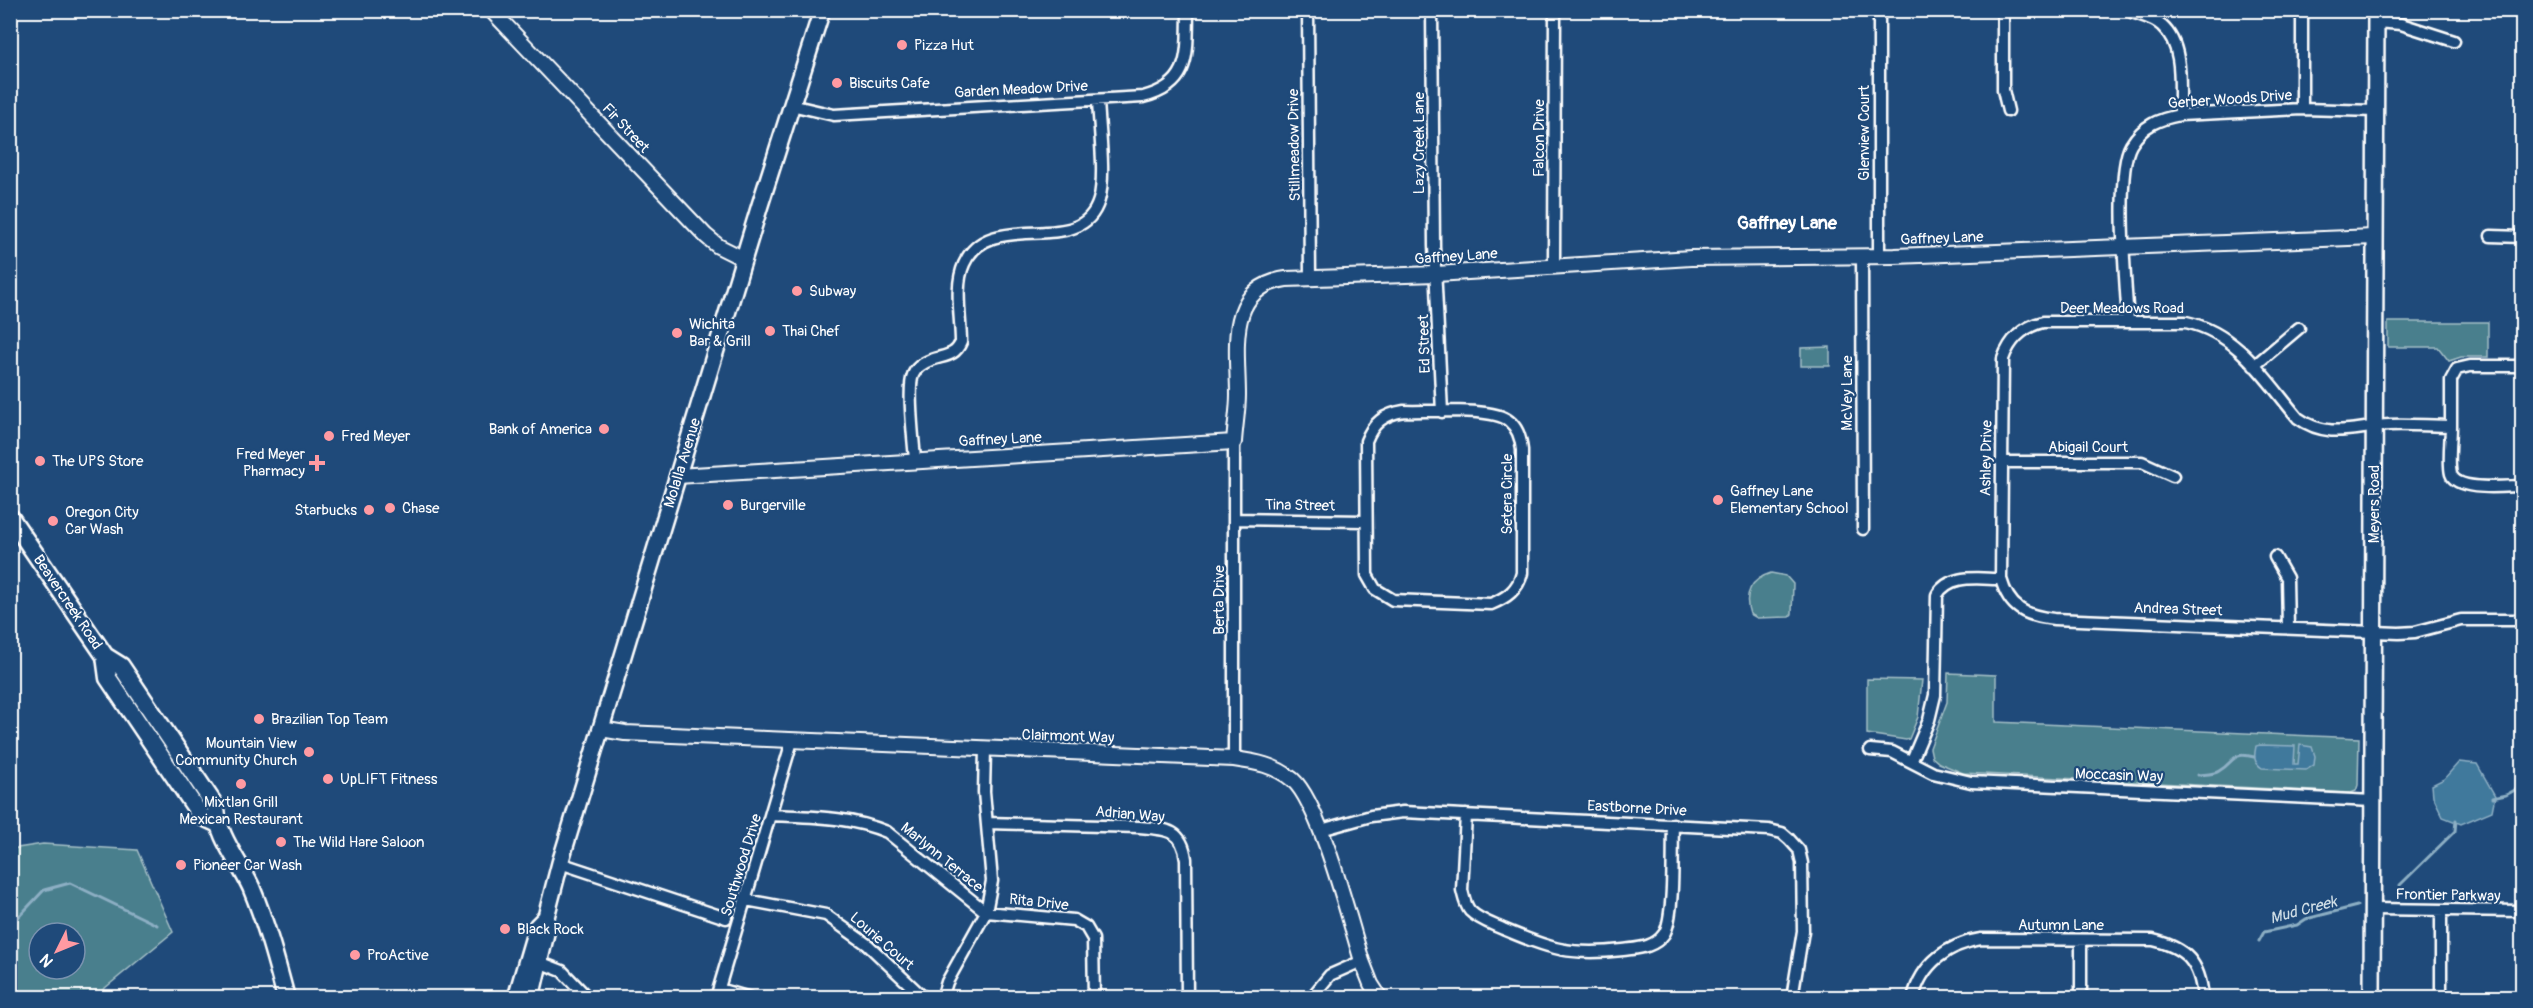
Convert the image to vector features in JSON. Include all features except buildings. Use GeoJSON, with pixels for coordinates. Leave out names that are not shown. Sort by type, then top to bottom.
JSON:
{"type":"FeatureCollection","features":[{"type":"Feature","properties":{"kind":"main road","name":"Molalla Avenue"},"geometry":{"type":"LineString","coordinates":[[531,998],[548,929],[546,917],[560,863],[822,10]]}},
{"type":"Feature","properties":{"kind":"main road","name":"Meyers Road"},"geometry":{"type":"LineString","coordinates":[[2372,998],[2376,16]]}},
{"type":"Feature","properties":{"kind":"main road","name":"Beavercreek Road"},"geometry":{"type":"LineString","coordinates":[[10,517],[105,656],[121,666],[216,807],[216,823],[242,870],[263,916],[286,998]]}},
{"type":"Feature","properties":{"kind":"main road","name":"Beavercreek Road"},"geometry":{"type":"LineString","coordinates":[[105,656],[108,678],[201,816],[216,823]]}},
{"type":"Feature","properties":{"kind":"main road"},"geometry":{"type":"LineString","coordinates":[[127,705],[132,703],[140,708],[164,743],[186,763]]}},
{"type":"Feature","properties":{"kind":"main road","name":"Molalla Avenue"},"geometry":{"type":"LineString","coordinates":[[518,998],[517,994],[537,926],[546,917]]}},
{"type":"Feature","properties":{"kind":"street","name":"Fir Street"},"geometry":{"type":"LineString","coordinates":[[491,10],[706,236],[718,246],[744,259]]}},
{"type":"Feature","properties":{"kind":"street","name":"Garden Meadow Drive"},"geometry":{"type":"LineString","coordinates":[[791,105],[834,115],[1143,98],[1157,94],[1173,83],[1184,69],[1188,10]]}},
{"type":"Feature","properties":{"kind":"street","name":"Stillmeadow Drive"},"geometry":{"type":"LineString","coordinates":[[1308,10],[1311,279]]}},
{"type":"Feature","properties":{"kind":"street","name":"Lazy Creek Lane"},"geometry":{"type":"LineString","coordinates":[[1432,10],[1436,274]]}},
{"type":"Feature","properties":{"kind":"street","name":"Falcon Drive"},"geometry":{"type":"LineString","coordinates":[[1554,265],[1555,10]]}},
{"type":"Feature","properties":{"kind":"street","name":"Glenview Court"},"geometry":{"type":"LineString","coordinates":[[1879,10],[1879,256]]}},
{"type":"Feature","properties":{"kind":"street"},"geometry":{"type":"LineString","coordinates":[[2003,10],[2003,90],[2008,111]]}},
{"type":"Feature","properties":{"kind":"street"},"geometry":{"type":"LineString","coordinates":[[2302,10],[2302,110]]}},
{"type":"Feature","properties":{"kind":"street"},"geometry":{"type":"LineString","coordinates":[[2132,12],[2157,22],[2172,39],[2177,51],[2180,115]]}},
{"type":"Feature","properties":{"kind":"street"},"geometry":{"type":"LineString","coordinates":[[2376,16],[2454,41]]}},
{"type":"Feature","properties":{"kind":"street"},"geometry":{"type":"LineString","coordinates":[[915,460],[912,380],[919,366],[951,355],[959,347],[961,334],[959,283],[967,259],[980,244],[994,236],[1072,229],[1086,220],[1096,208],[1102,184],[1098,99]]}},
{"type":"Feature","properties":{"kind":"street","name":"Gerber Woods Drive"},"geometry":{"type":"LineString","coordinates":[[2128,322],[2123,182],[2126,156],[2140,132],[2162,118],[2180,115],[2302,110],[2376,111]]}},
{"type":"Feature","properties":{"kind":"street"},"geometry":{"type":"LineString","coordinates":[[2491,236],[2523,237]]}},
{"type":"Feature","properties":{"kind":"street","name":"Gaffney Lane"},"geometry":{"type":"LineString","coordinates":[[677,476],[1234,442],[1238,396],[1239,322],[1252,295],[1269,283],[1691,258],[1862,257],[2374,237]]}},
{"type":"Feature","properties":{"kind":"street","name":"McVey Lane"},"geometry":{"type":"LineString","coordinates":[[1862,257],[1863,529]]}},
{"type":"Feature","properties":{"kind":"street","name":"Ed Street"},"geometry":{"type":"LineString","coordinates":[[1436,274],[1442,412]]}},
{"type":"Feature","properties":{"kind":"street","name":"Deer Meadows Road"},"geometry":{"type":"LineString","coordinates":[[2012,340],[2025,330],[2043,322],[2186,322],[2211,328],[2233,343],[2298,418],[2308,426],[2325,430],[2358,431],[2387,425],[2451,426]]}},
{"type":"Feature","properties":{"kind":"street"},"geometry":{"type":"LineString","coordinates":[[2254,366],[2299,328]]}},
{"type":"Feature","properties":{"kind":"street","name":"Ashley Drive"},"geometry":{"type":"LineString","coordinates":[[2001,579],[2003,359],[2012,340]]}},
{"type":"Feature","properties":{"kind":"street"},"geometry":{"type":"LineString","coordinates":[[2523,366],[2470,366],[2457,369],[2451,380],[2451,473],[2457,482],[2466,486],[2523,486]]}},
{"type":"Feature","properties":{"kind":"street","name":"Setera Circle"},"geometry":{"type":"LineString","coordinates":[[1394,412],[1494,414],[1510,421],[1517,431],[1522,450],[1522,573],[1520,581],[1504,599],[1491,604],[1393,600],[1375,589],[1368,575],[1365,521],[1366,441],[1371,429],[1381,419],[1394,412]]}},
{"type":"Feature","properties":{"kind":"street","name":"Berta Drive"},"geometry":{"type":"LineString","coordinates":[[1234,442],[1234,759]]}},
{"type":"Feature","properties":{"kind":"street","name":"Abigail Court"},"geometry":{"type":"LineString","coordinates":[[2001,462],[2142,462],[2173,476]]}},
{"type":"Feature","properties":{"kind":"street","name":"Tina Street"},"geometry":{"type":"LineString","coordinates":[[1234,519],[1365,521]]}},
{"type":"Feature","properties":{"kind":"street"},"geometry":{"type":"LineString","coordinates":[[2275,556],[2287,578],[2288,628]]}},
{"type":"Feature","properties":{"kind":"street"},"geometry":{"type":"LineString","coordinates":[[1912,760],[1929,720],[1935,694],[1937,595],[1941,588],[1949,582],[1960,579],[2001,579]]}},
{"type":"Feature","properties":{"kind":"street","name":"Andrea Street"},"geometry":{"type":"LineString","coordinates":[[2001,579],[2005,593],[2010,600],[2024,612],[2036,617],[2373,632],[2415,632],[2461,620],[2523,620]]}},
{"type":"Feature","properties":{"kind":"street","name":"Clairmont Way"},"geometry":{"type":"LineString","coordinates":[[601,729],[625,733],[792,741],[1234,759],[1269,765],[1295,782],[1311,805],[1362,961],[1371,984],[1380,998]]}},
{"type":"Feature","properties":{"kind":"street","name":"Southwood Drive"},"geometry":{"type":"LineString","coordinates":[[717,993],[792,741]]}},
{"type":"Feature","properties":{"kind":"street"},"geometry":{"type":"LineString","coordinates":[[942,998],[947,982],[986,912],[992,881],[984,792],[985,749]]}},
{"type":"Feature","properties":{"kind":"street","name":"Moccasin Way"},"geometry":{"type":"LineString","coordinates":[[1870,750],[1892,752],[1953,780],[1981,783],[2373,801]]}},
{"type":"Feature","properties":{"kind":"street","name":"Eastborne Drive"},"geometry":{"type":"LineString","coordinates":[[1320,830],[1371,816],[1388,814],[1672,824],[1769,830],[1782,833],[1799,850],[1802,863],[1803,931],[1792,998]]}},
{"type":"Feature","properties":{"kind":"street","name":"Marlynn Terrace"},"geometry":{"type":"LineString","coordinates":[[771,815],[854,820],[887,832],[986,912]]}},
{"type":"Feature","properties":{"kind":"street"},"geometry":{"type":"LineString","coordinates":[[1466,815],[1462,890],[1464,902],[1470,911],[1481,919],[1543,946],[1587,954],[1645,948],[1656,942],[1664,933],[1670,913],[1672,824]]}},
{"type":"Feature","properties":{"kind":"street","name":"Adrian Way"},"geometry":{"type":"LineString","coordinates":[[987,823],[1139,827],[1161,830],[1179,837],[1184,844],[1186,859],[1187,998]]}},
{"type":"Feature","properties":{"kind":"street"},"geometry":{"type":"LineString","coordinates":[[560,863],[726,918]]}},
{"type":"Feature","properties":{"kind":"street","name":"Lourie Court"},"geometry":{"type":"LineString","coordinates":[[746,900],[825,915],[868,945],[924,998]]}},
{"type":"Feature","properties":{"kind":"street","name":"Frontier Parkway"},"geometry":{"type":"LineString","coordinates":[[2372,909],[2523,911]]}},
{"type":"Feature","properties":{"kind":"street"},"geometry":{"type":"LineString","coordinates":[[2441,910],[2441,998]]}},
{"type":"Feature","properties":{"kind":"street","name":"Rita Drive"},"geometry":{"type":"LineString","coordinates":[[986,912],[1074,920],[1086,927],[1093,939],[1094,998]]}},
{"type":"Feature","properties":{"kind":"street","name":"Autumn Lane"},"geometry":{"type":"LineString","coordinates":[[1913,998],[1917,982],[1941,954],[1960,944],[1981,939],[2152,940],[2168,944],[2189,957],[2197,968],[2203,998]]}},
{"type":"Feature","properties":{"kind":"street"},"geometry":{"type":"LineString","coordinates":[[2081,940],[2081,998]]}},
{"type":"Feature","properties":{"kind":"street"},"geometry":{"type":"LineString","coordinates":[[1311,998],[1330,975],[1362,961]]}},
{"type":"Feature","properties":{"kind":"street"},"geometry":{"type":"LineString","coordinates":[[539,962],[562,971],[588,998]]}},
{"type":"Feature","properties":{"kind":"street"},"geometry":{"type":"LineString","coordinates":[[717,993],[750,998]]}},
{"type":"Feature","properties":{"kind":"green space"},"geometry":{"type":"Polygon","coordinates":[[[2388,322],[2488,322],[2488,357],[2461,357],[2449,361],[2438,347],[2388,347],[2388,322]]]}},
{"type":"Feature","properties":{"kind":"green space"},"geometry":{"type":"Polygon","coordinates":[[[1830,347],[1830,366],[1801,366],[1801,348],[1830,347]]]}},
{"type":"Feature","properties":{"kind":"green space"},"geometry":{"type":"Polygon","coordinates":[[[1771,573],[1786,576],[1793,584],[1792,614],[1789,617],[1757,618],[1750,614],[1748,594],[1750,588],[1758,579],[1771,573]]]}},
{"type":"Feature","properties":{"kind":"green space"},"geometry":{"type":"Polygon","coordinates":[[[1948,673],[1996,675],[1996,722],[2359,738],[2358,785],[2356,791],[2351,793],[1963,773],[1939,763],[1932,757],[1930,748],[1947,702],[1948,673]]]}},
{"type":"Feature","properties":{"kind":"green space"},"geometry":{"type":"Polygon","coordinates":[[[1867,679],[1922,680],[1918,717],[1909,739],[1867,734],[1867,679]]]}},
{"type":"Feature","properties":{"kind":"green space"},"geometry":{"type":"Polygon","coordinates":[[[43,844],[137,850],[173,932],[94,997],[11,997],[11,849],[43,844]]]}},
{"type":"Feature","properties":{"kind":"water"},"geometry":{"type":"Polygon","coordinates":[[[2300,745],[2312,747],[2315,756],[2314,765],[2306,770],[2262,768],[2255,758],[2256,746],[2295,746],[2294,764],[2298,764],[2300,745]]]}},
{"type":"Feature","properties":{"kind":"water"},"geometry":{"type":"Polygon","coordinates":[[[2459,762],[2477,764],[2495,796],[2492,811],[2461,824],[2443,817],[2433,796],[2432,785],[2444,779],[2459,762]]]}},
{"type":"Feature","properties":{"kind":"waterway"},"geometry":{"type":"LineString","coordinates":[[2198,775],[2217,772],[2237,756],[2254,757]]}},
{"type":"Feature","properties":{"kind":"waterway","name":"Mud Creek"},"geometry":{"type":"LineString","coordinates":[[2492,798],[2506,795],[2522,786]]}},
{"type":"Feature","properties":{"kind":"waterway","name":"Mud Creek"},"geometry":{"type":"LineString","coordinates":[[2400,885],[2455,831],[2456,820]]}},
{"type":"Feature","properties":{"kind":"waterway"},"geometry":{"type":"LineString","coordinates":[[10,926],[44,890],[70,883],[157,925]]}},
{"type":"Feature","properties":{"kind":"waterway","name":"Mud Creek"},"geometry":{"type":"LineString","coordinates":[[2259,941],[2264,932],[2297,925],[2306,919],[2357,906]]}},
{"type":"Feature","properties":{"kind":"place","name":"Pizza Hut"},"geometry":{"type":"Point","coordinates":[902,45]}},
{"type":"Feature","properties":{"kind":"place","name":"Biscuits Cafe"},"geometry":{"type":"Point","coordinates":[837,83]}},
{"type":"Feature","properties":{"kind":"place","name":"Subway"},"geometry":{"type":"Point","coordinates":[797,291]}},
{"type":"Feature","properties":{"kind":"place","name":"Thai Chef"},"geometry":{"type":"Point","coordinates":[770,331]}},
{"type":"Feature","properties":{"kind":"place","name":"Wichita Bar & Grill"},"geometry":{"type":"Point","coordinates":[677,333]}},
{"type":"Feature","properties":{"kind":"place","name":"Bank of America"},"geometry":{"type":"Point","coordinates":[604,429]}},
{"type":"Feature","properties":{"kind":"place","name":"Fred Meyer"},"geometry":{"type":"Point","coordinates":[329,436]}},
{"type":"Feature","properties":{"kind":"place","name":"The UPS Store"},"geometry":{"type":"Point","coordinates":[40,461]}},
{"type":"Feature","properties":{"kind":"place","name":"Fred Meyer Pharmacy"},"geometry":{"type":"Point","coordinates":[317,463]}},
{"type":"Feature","properties":{"kind":"place","name":"Gaffney Lane Elementary School"},"geometry":{"type":"Point","coordinates":[1718,500]}},
{"type":"Feature","properties":{"kind":"place","name":"Burgerville"},"geometry":{"type":"Point","coordinates":[728,505]}},
{"type":"Feature","properties":{"kind":"place","name":"Chase"},"geometry":{"type":"Point","coordinates":[390,508]}},
{"type":"Feature","properties":{"kind":"place","name":"Starbucks"},"geometry":{"type":"Point","coordinates":[369,510]}},
{"type":"Feature","properties":{"kind":"place","name":"Oregon City Car Wash"},"geometry":{"type":"Point","coordinates":[53,521]}},
{"type":"Feature","properties":{"kind":"place","name":"Brazilian Top Team"},"geometry":{"type":"Point","coordinates":[259,719]}},
{"type":"Feature","properties":{"kind":"place","name":"Mountain View Community Church"},"geometry":{"type":"Point","coordinates":[309,752]}},
{"type":"Feature","properties":{"kind":"place","name":"UpLIFT Fitness"},"geometry":{"type":"Point","coordinates":[328,779]}},
{"type":"Feature","properties":{"kind":"place","name":"Mixtlan Grill Mexican Restaurant"},"geometry":{"type":"Point","coordinates":[241,784]}},
{"type":"Feature","properties":{"kind":"place","name":"The Wild Hare Saloon"},"geometry":{"type":"Point","coordinates":[281,842]}},
{"type":"Feature","properties":{"kind":"place","name":"Pioneer Car Wash"},"geometry":{"type":"Point","coordinates":[181,865]}},
{"type":"Feature","properties":{"kind":"place","name":"Black Rock"},"geometry":{"type":"Point","coordinates":[505,929]}},
{"type":"Feature","properties":{"kind":"place","name":"ProActive"},"geometry":{"type":"Point","coordinates":[355,955]}},
{"type":"Feature","properties":{"kind":"district","name":"Gaffney Lane"},"geometry":{"type":"Point","coordinates":[1787,223]}}]}
